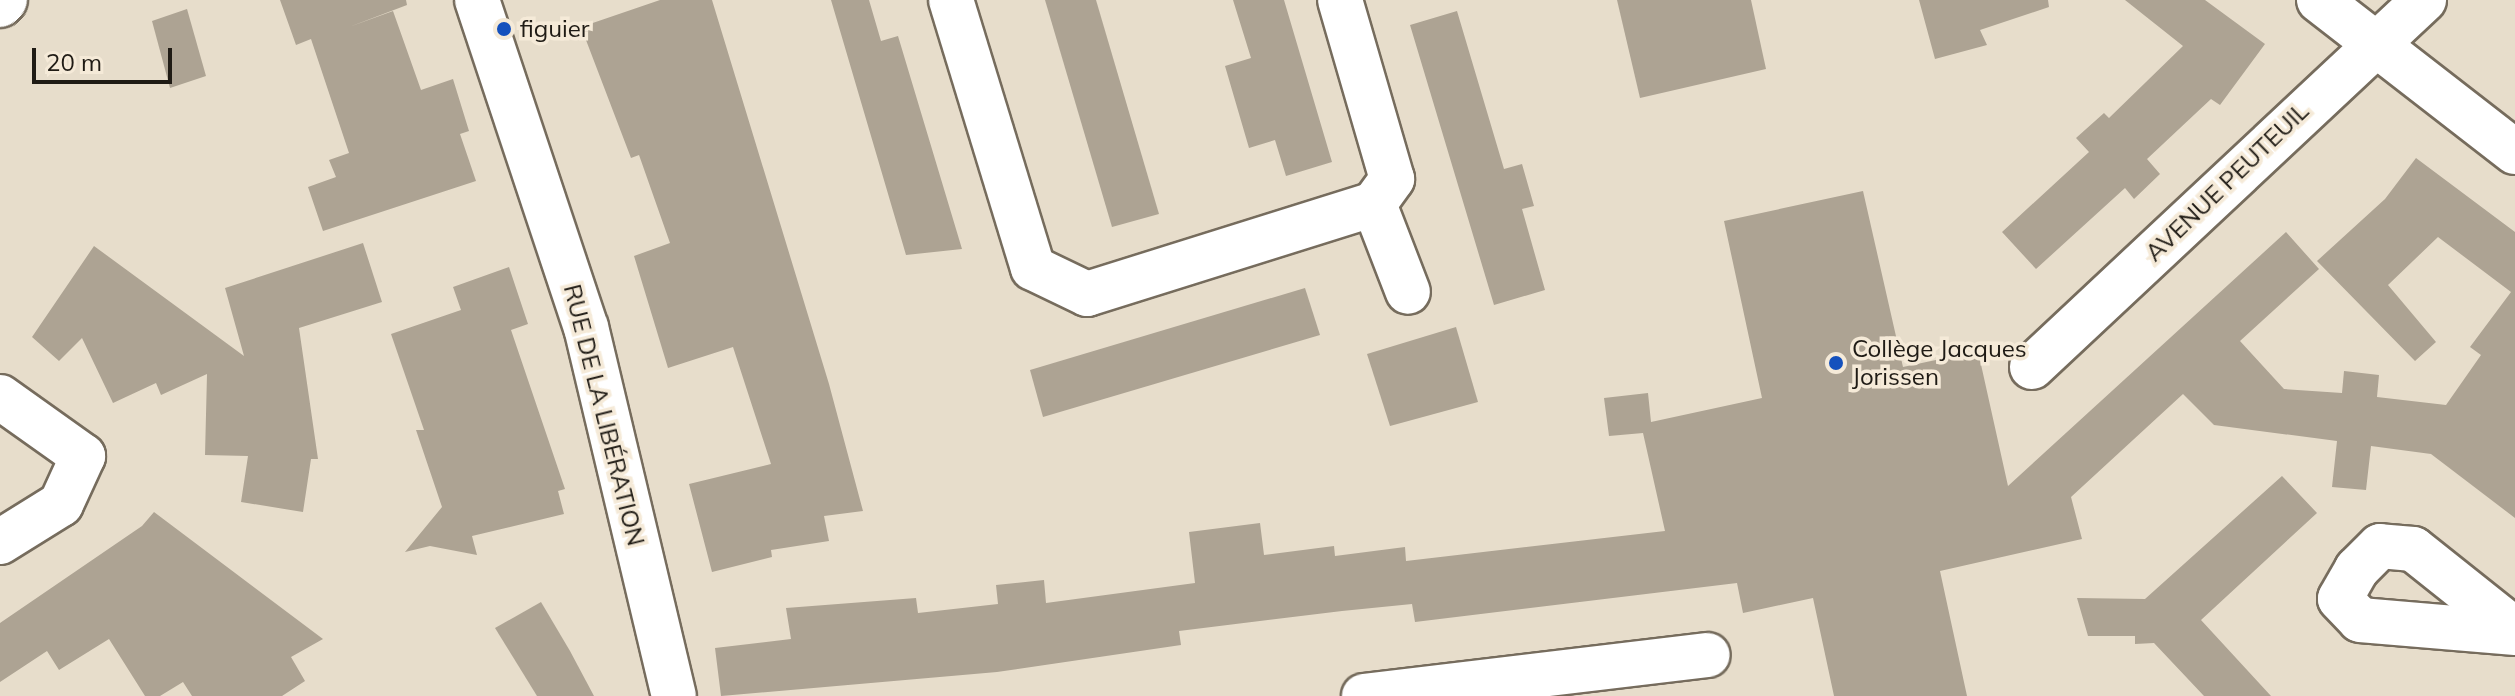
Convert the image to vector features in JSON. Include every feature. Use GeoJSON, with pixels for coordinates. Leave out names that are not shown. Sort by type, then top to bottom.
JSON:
{"type":"FeatureCollection","features":[{"type":"Feature","properties":{"kind":"street"},"geometry":{"type":"LineString","coordinates":[[0,5],[5,0]]}},
{"type":"Feature","properties":{"kind":"street","name":"RUE DE LA LIBÉRATION"},"geometry":{"type":"LineString","coordinates":[[477,0],[586,327],[674,696]]}},
{"type":"Feature","properties":{"kind":"street"},"geometry":{"type":"LineString","coordinates":[[951,0],[1033,268],[1087,294],[1374,204],[1392,179],[1340,0]]}},
{"type":"Feature","properties":{"kind":"street"},"geometry":{"type":"LineString","coordinates":[[2319,0],[2515,152]]}},
{"type":"Feature","properties":{"kind":"street","name":"AVENUE PEUTEUIL"},"geometry":{"type":"LineString","coordinates":[[2032,367],[2372,44],[2424,0]]}},
{"type":"Feature","properties":{"kind":"street"},"geometry":{"type":"LineString","coordinates":[[1374,204],[1408,292]]}},
{"type":"Feature","properties":{"kind":"street"},"geometry":{"type":"LineString","coordinates":[[0,397],[83,456],[61,504],[0,542]]}},
{"type":"Feature","properties":{"kind":"street"},"geometry":{"type":"LineString","coordinates":[[1364,696],[1708,655]]}},
{"type":"Feature","properties":{"kind":"building"},"geometry":{"type":"Polygon","coordinates":[[[280,0],[406,0],[407,5],[349,27],[393,11],[421,90],[453,79],[469,131],[460,134],[476,181],[323,231],[308,187],[336,177],[329,160],[349,153],[311,39],[296,45],[280,0]]]}},
{"type":"Feature","properties":{"kind":"building"},"geometry":{"type":"Polygon","coordinates":[[[660,0],[712,0],[829,384],[863,511],[824,516],[829,541],[771,550],[772,557],[712,572],[689,484],[771,464],[733,347],[668,368],[634,256],[670,243],[639,155],[631,158],[581,27],[660,0]]]}},
{"type":"Feature","properties":{"kind":"building"},"geometry":{"type":"Polygon","coordinates":[[[831,0],[869,0],[881,41],[898,36],[962,249],[906,255],[831,0]]]}},
{"type":"Feature","properties":{"kind":"building"},"geometry":{"type":"Polygon","coordinates":[[[1045,0],[1096,0],[1159,214],[1112,227],[1045,0]]]}},
{"type":"Feature","properties":{"kind":"building"},"geometry":{"type":"Polygon","coordinates":[[[1233,0],[1284,0],[1332,162],[1286,176],[1275,140],[1249,148],[1225,66],[1251,58],[1233,0]]]}},
{"type":"Feature","properties":{"kind":"building"},"geometry":{"type":"Polygon","coordinates":[[[1617,0],[1751,0],[1766,69],[1640,98],[1617,0]]]}},
{"type":"Feature","properties":{"kind":"building"},"geometry":{"type":"Polygon","coordinates":[[[1919,0],[2048,0],[2049,7],[1980,30],[1987,45],[1935,59],[1919,0]]]}},
{"type":"Feature","properties":{"kind":"building"},"geometry":{"type":"Polygon","coordinates":[[[2125,0],[2205,0],[2265,44],[2220,105],[2211,99],[2147,159],[2160,174],[2134,199],[2125,188],[2036,269],[2002,232],[2089,152],[2076,138],[2104,113],[2109,118],[2183,46],[2125,0]]]}},
{"type":"Feature","properties":{"kind":"building"},"geometry":{"type":"Polygon","coordinates":[[[187,9],[206,76],[170,88],[152,21],[187,9]]]}},
{"type":"Feature","properties":{"kind":"building"},"geometry":{"type":"Polygon","coordinates":[[[1457,11],[1504,169],[1522,164],[1534,206],[1522,209],[1545,290],[1494,305],[1410,25],[1457,11]]]}},
{"type":"Feature","properties":{"kind":"building"},"geometry":{"type":"Polygon","coordinates":[[[2416,158],[2515,232],[2515,518],[2431,454],[2371,446],[2366,490],[2332,487],[2337,441],[2214,425],[2183,394],[2071,497],[2082,539],[1940,571],[1967,696],[1834,696],[1813,598],[1743,613],[1737,583],[1415,622],[1412,604],[1342,611],[1179,631],[1181,645],[997,672],[721,696],[715,648],[791,639],[786,608],[916,598],[918,613],[998,604],[996,585],[1044,580],[1046,603],[1195,583],[1189,532],[1260,523],[1264,555],[1334,546],[1335,556],[1405,547],[1406,561],[1665,531],[1643,433],[1609,436],[1604,398],[1648,393],[1651,422],[1762,398],[1724,221],[1863,191],[1903,367],[1978,351],[2008,486],[2286,232],[2319,269],[2240,341],[2284,389],[2342,393],[2344,371],[2379,375],[2377,397],[2446,405],[2481,355],[2470,347],[2511,292],[2438,237],[2388,285],[2436,342],[2415,361],[2317,261],[2385,199],[2416,158]]]}},
{"type":"Feature","properties":{"kind":"building"},"geometry":{"type":"Polygon","coordinates":[[[363,243],[382,302],[299,328],[318,459],[311,459],[303,512],[241,502],[248,456],[205,455],[207,374],[161,395],[156,383],[113,403],[82,338],[59,361],[32,337],[94,246],[244,356],[225,288],[363,243]]]}},
{"type":"Feature","properties":{"kind":"building"},"geometry":{"type":"Polygon","coordinates":[[[509,267],[528,324],[511,330],[565,489],[558,491],[564,514],[472,536],[477,555],[430,546],[405,552],[442,507],[416,430],[424,430],[391,334],[461,310],[453,287],[509,267]]]}},
{"type":"Feature","properties":{"kind":"building"},"geometry":{"type":"Polygon","coordinates":[[[1305,288],[1320,335],[1043,417],[1030,370],[1305,288]]]}},
{"type":"Feature","properties":{"kind":"building"},"geometry":{"type":"Polygon","coordinates":[[[1456,327],[1478,402],[1390,426],[1367,354],[1456,327]]]}},
{"type":"Feature","properties":{"kind":"building"},"geometry":{"type":"Polygon","coordinates":[[[2282,476],[2317,513],[2201,620],[2271,696],[2204,696],[2154,643],[2135,644],[2135,636],[2088,636],[2077,598],[2145,599],[2282,476]]]}},
{"type":"Feature","properties":{"kind":"building"},"geometry":{"type":"Polygon","coordinates":[[[154,512],[323,639],[291,657],[305,681],[282,696],[192,696],[183,682],[160,696],[145,696],[109,639],[59,670],[47,651],[0,682],[0,623],[142,526],[154,512]]]}},
{"type":"Feature","properties":{"kind":"building"},"geometry":{"type":"Polygon","coordinates":[[[541,602],[594,696],[537,696],[495,628],[541,602]]]}},
{"type":"Feature","properties":{"kind":"place","name":"figuier"},"geometry":{"type":"Point","coordinates":[504,29]}},
{"type":"Feature","properties":{"kind":"place","name":"Collège Jacques Jorissen"},"geometry":{"type":"Point","coordinates":[1836,363]}}]}
